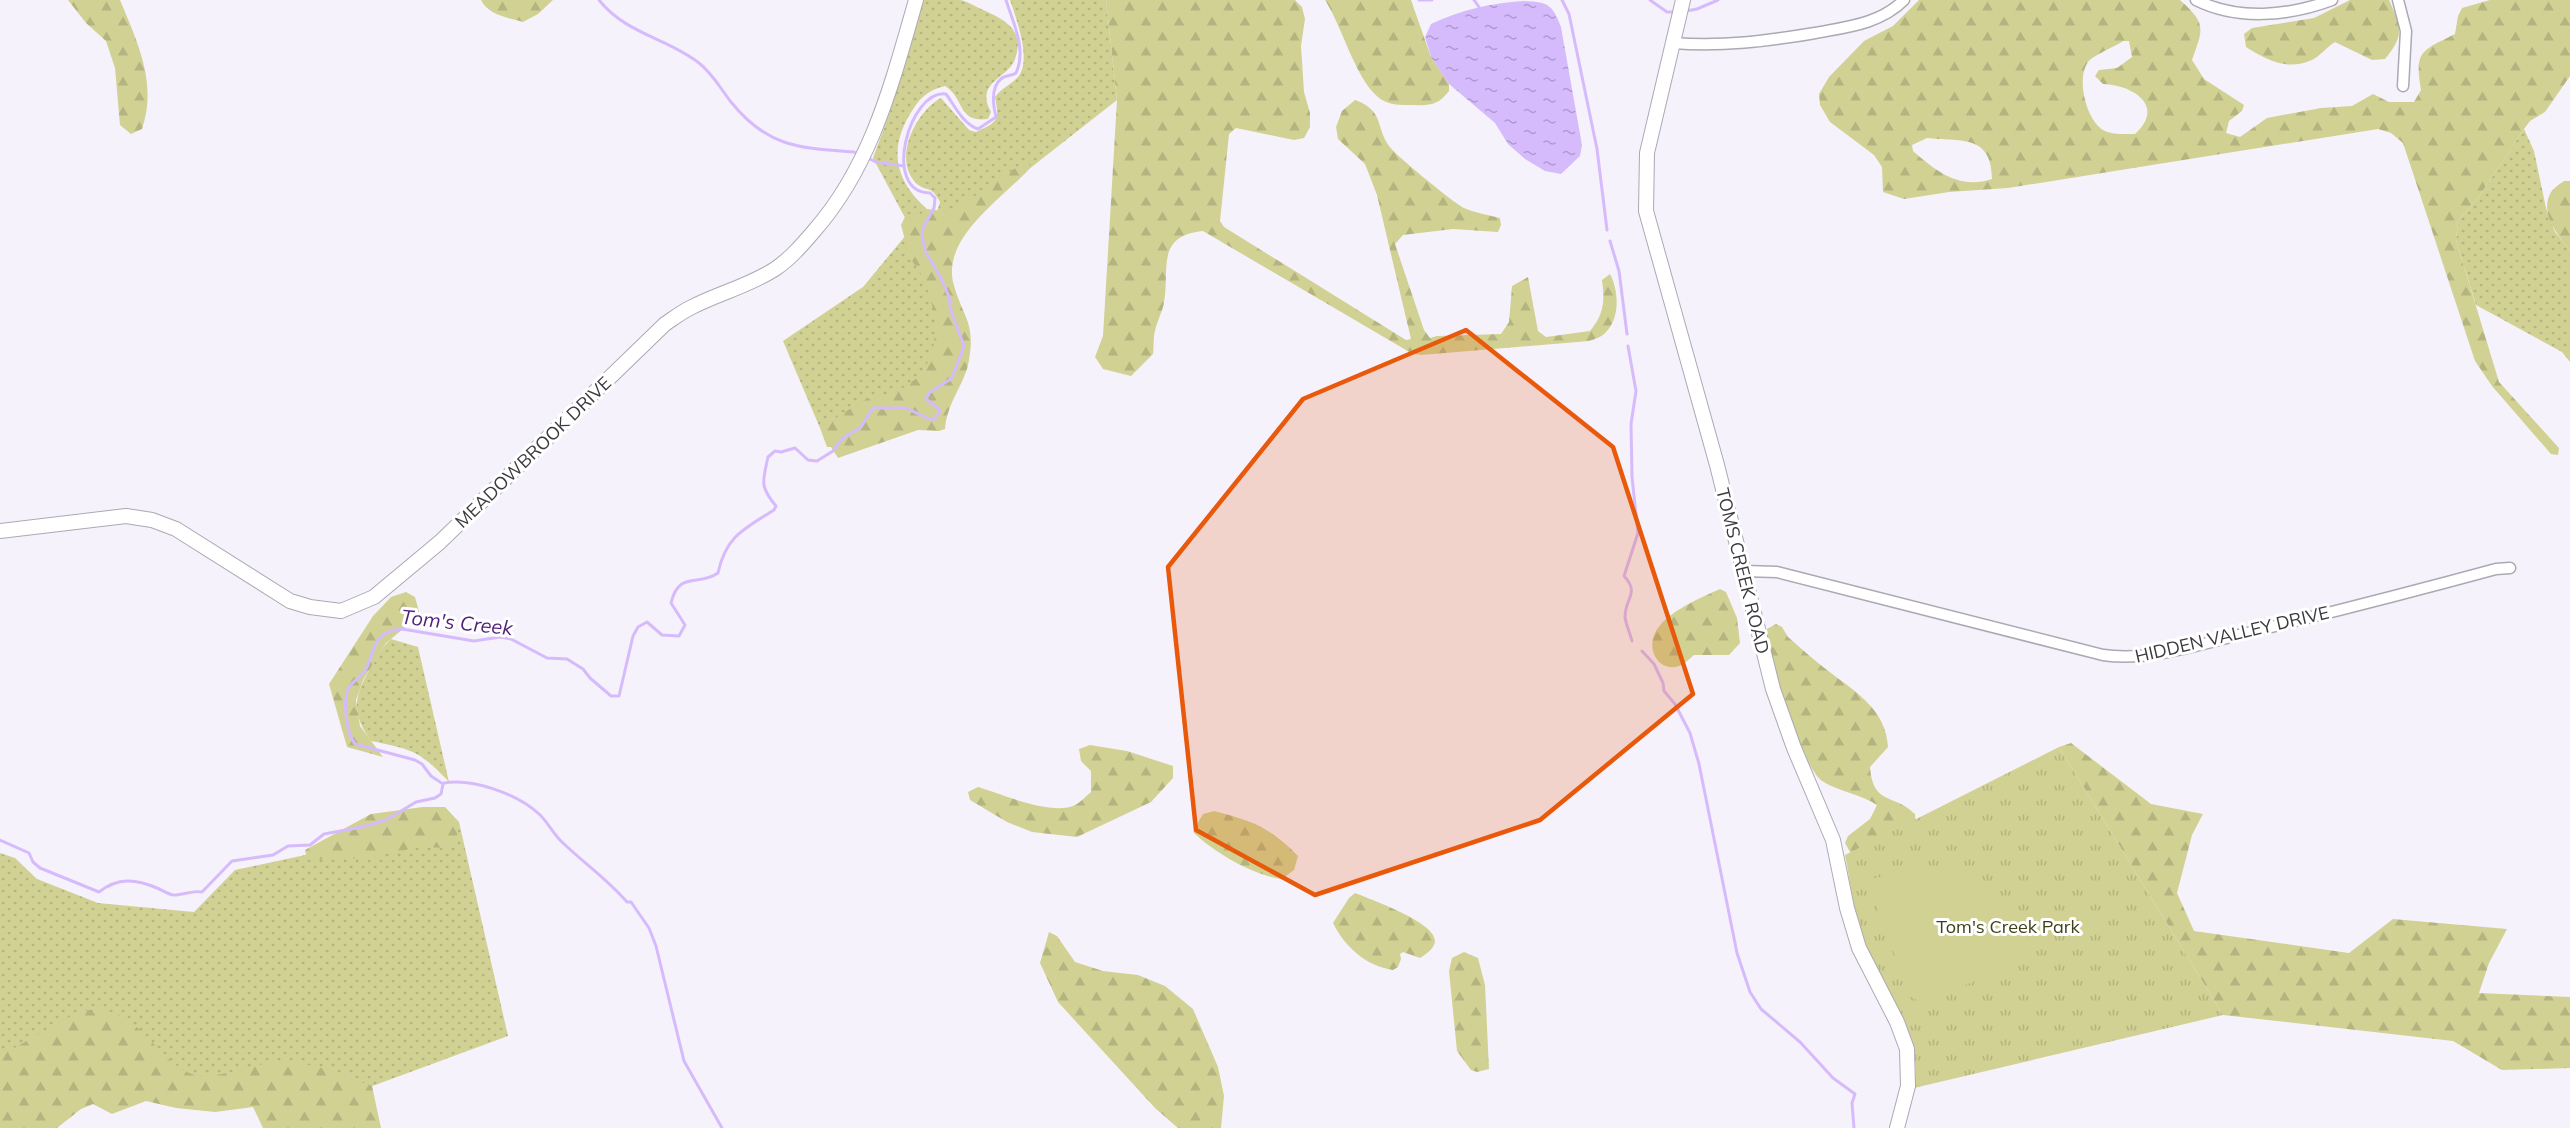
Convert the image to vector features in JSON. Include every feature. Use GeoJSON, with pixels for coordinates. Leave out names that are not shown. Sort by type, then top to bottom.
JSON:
{"type":"FeatureCollection","features":[{"type":"Feature","properties":{"kind":"street","name":"MEADOWBROOK DRIVE"},"geometry":{"type":"LineString","coordinates":[[0,531],[126,516],[152,520],[176,529],[290,601],[328,611],[341,611],[374,597],[440,542],[665,324],[691,307],[775,269],[796,252],[836,204],[869,147],[888,95],[916,0]]}},
{"type":"Feature","properties":{"kind":"street"},"geometry":{"type":"LineString","coordinates":[[1673,43],[1716,46],[1747,44],[1856,25],[1876,19],[1904,0]]}},
{"type":"Feature","properties":{"kind":"street"},"geometry":{"type":"LineString","coordinates":[[2196,0],[2219,9],[2259,14],[2281,12],[2332,0]]}},
{"type":"Feature","properties":{"kind":"street"},"geometry":{"type":"LineString","coordinates":[[2398,0],[2406,31],[2403,86]]}},
{"type":"Feature","properties":{"kind":"street","name":"TOMS CREEK ROAD"},"geometry":{"type":"LineString","coordinates":[[1682,1],[1647,153],[1646,211],[1744,571],[1775,697],[1833,840],[1855,935],[1907,1048],[1908,1086],[1897,1128]]}},
{"type":"Feature","properties":{"kind":"street","name":"HIDDEN VALLEY DRIVE"},"geometry":{"type":"LineString","coordinates":[[1744,571],[1777,572],[2103,655],[2129,657],[2163,653],[2496,569],[2510,568]]}},
{"type":"Feature","properties":{"kind":"highlighted area"},"geometry":{"type":"Polygon","coordinates":[[[1466,330],[1613,447],[1693,694],[1540,820],[1315,895],[1196,830],[1168,567],[1303,399],[1466,330]]]}},
{"type":"Feature","properties":{"kind":"green space"},"geometry":{"type":"Polygon","coordinates":[[[68,0],[120,0],[139,47],[147,79],[148,96],[142,129],[131,134],[120,125],[115,68],[106,41],[86,23],[68,0]]]}},
{"type":"Feature","properties":{"kind":"green space"},"geometry":{"type":"Polygon","coordinates":[[[481,0],[553,0],[538,14],[523,22],[494,12],[481,0]]]}},
{"type":"Feature","properties":{"kind":"green space"},"geometry":{"type":"Polygon","coordinates":[[[922,0],[968,2],[1010,26],[1015,33],[1018,49],[1012,66],[994,81],[987,94],[991,112],[988,119],[971,117],[945,86],[933,90],[920,100],[910,114],[899,141],[899,165],[902,177],[916,199],[927,209],[919,227],[950,333],[915,395],[820,428],[783,341],[863,287],[911,229],[873,158],[891,109],[922,0]]]}},
{"type":"Feature","properties":{"kind":"green space"},"geometry":{"type":"Polygon","coordinates":[[[1010,0],[1106,0],[1117,100],[950,231],[937,212],[940,202],[937,196],[916,183],[909,173],[906,161],[910,136],[923,113],[941,98],[969,130],[976,132],[993,123],[997,116],[995,97],[1017,78],[1024,62],[1022,40],[1010,0]]]}},
{"type":"Feature","properties":{"kind":"green space"},"geometry":{"type":"Polygon","coordinates":[[[1106,0],[1295,0],[1302,7],[1305,19],[1301,46],[1304,92],[1310,113],[1310,127],[1304,138],[1294,140],[1236,128],[1229,134],[1220,221],[1224,227],[1406,340],[1411,339],[1377,195],[1365,164],[1338,139],[1336,127],[1342,111],[1355,100],[1371,109],[1389,146],[1425,178],[1464,208],[1500,218],[1501,225],[1498,232],[1453,229],[1403,235],[1395,244],[1424,330],[1430,338],[1501,334],[1509,322],[1512,286],[1528,277],[1538,331],[1546,337],[1590,331],[1602,307],[1602,280],[1610,274],[1617,304],[1611,326],[1598,338],[1589,341],[1421,355],[1411,353],[1203,231],[1188,234],[1171,247],[1166,267],[1164,303],[1154,334],[1153,354],[1131,376],[1103,369],[1095,357],[1103,336],[1117,100],[1106,0]]]}},
{"type":"Feature","properties":{"kind":"green space"},"geometry":{"type":"Polygon","coordinates":[[[1325,0],[1411,0],[1431,57],[1449,84],[1449,91],[1442,99],[1425,105],[1395,104],[1382,100],[1362,77],[1325,0]]]}},
{"type":"Feature","properties":{"kind":"green space"},"geometry":{"type":"Polygon","coordinates":[[[1919,0],[2180,0],[2199,21],[2199,41],[2192,60],[2204,79],[2244,105],[2242,111],[2229,121],[2226,133],[2240,137],[2267,118],[2321,108],[2352,106],[2373,94],[2389,102],[2414,102],[2421,90],[2419,67],[2423,53],[2455,34],[2462,8],[2490,0],[2570,0],[2570,76],[2545,112],[2530,121],[2478,198],[2458,221],[2456,240],[2499,382],[2559,448],[2558,455],[2551,454],[2492,386],[2475,361],[2403,143],[2391,133],[2378,129],[2008,188],[1949,192],[1904,199],[1883,192],[1882,167],[1874,155],[1830,122],[1820,105],[1819,94],[1829,77],[1864,41],[1893,26],[1919,0]],[[2123,41],[2088,62],[2083,78],[2083,88],[2088,108],[2097,125],[2107,132],[2135,134],[2144,124],[2147,115],[2142,99],[2125,88],[2103,84],[2095,76],[2099,70],[2117,68],[2132,57],[2129,41],[2123,41]],[[1927,138],[1912,145],[1913,151],[1939,172],[1969,182],[1992,179],[1990,164],[1980,147],[1961,141],[1927,138]]]}},
{"type":"Feature","properties":{"kind":"green space"},"geometry":{"type":"Polygon","coordinates":[[[2350,0],[2389,0],[2399,31],[2396,43],[2385,59],[2372,60],[2335,42],[2312,60],[2286,64],[2270,60],[2246,47],[2244,34],[2252,28],[2314,18],[2350,0]]]}},
{"type":"Feature","properties":{"kind":"green space"},"geometry":{"type":"Polygon","coordinates":[[[2524,129],[2534,151],[2546,208],[2555,232],[2570,250],[2570,362],[2562,352],[2476,305],[2456,240],[2458,221],[2478,198],[2524,129]]]}},
{"type":"Feature","properties":{"kind":"green space"},"geometry":{"type":"Polygon","coordinates":[[[1028,163],[1031,167],[976,221],[955,253],[952,271],[955,289],[970,330],[971,348],[967,368],[949,410],[945,429],[918,430],[838,458],[831,447],[827,447],[820,428],[864,400],[894,394],[920,376],[932,355],[937,321],[924,278],[910,258],[901,225],[905,217],[918,216],[927,209],[951,212],[1014,169],[1028,163]]]}},
{"type":"Feature","properties":{"kind":"green space"},"geometry":{"type":"Polygon","coordinates":[[[2564,181],[2570,181],[2570,250],[2552,224],[2547,209],[2547,201],[2551,192],[2564,181]]]}},
{"type":"Feature","properties":{"kind":"green space"},"geometry":{"type":"Polygon","coordinates":[[[1720,589],[1726,592],[1737,618],[1740,643],[1729,655],[1694,655],[1679,666],[1667,667],[1658,661],[1652,645],[1656,630],[1681,608],[1720,589]]]}},
{"type":"Feature","properties":{"kind":"green space"},"geometry":{"type":"Polygon","coordinates":[[[406,592],[415,597],[420,615],[386,643],[363,680],[356,700],[360,726],[383,757],[347,747],[329,684],[373,616],[391,597],[406,592]]]}},
{"type":"Feature","properties":{"kind":"green space"},"geometry":{"type":"Polygon","coordinates":[[[1776,624],[1782,627],[1788,637],[1809,655],[1860,695],[1876,713],[1886,734],[1888,747],[1870,767],[1875,788],[1915,814],[1916,828],[1854,859],[1845,843],[1848,836],[1870,819],[1877,805],[1822,781],[1806,758],[1789,719],[1769,660],[1767,629],[1776,624]]]}},
{"type":"Feature","properties":{"kind":"green space"},"geometry":{"type":"Polygon","coordinates":[[[391,639],[418,647],[449,782],[414,753],[396,746],[371,741],[364,730],[357,711],[359,692],[380,653],[391,639]]]}},
{"type":"Feature","properties":{"kind":"green space"},"geometry":{"type":"Polygon","coordinates":[[[2071,743],[2151,804],[2203,814],[2192,835],[2177,893],[2194,931],[2349,953],[2393,919],[2507,929],[2489,963],[2479,993],[2570,997],[2570,1068],[2502,1070],[2453,1041],[2223,1015],[2059,747],[2071,743]]]}},
{"type":"Feature","properties":{"kind":"green space"},"geometry":{"type":"Polygon","coordinates":[[[1090,745],[1127,751],[1173,766],[1173,778],[1151,802],[1077,837],[1032,832],[1007,822],[970,800],[968,792],[978,787],[1039,806],[1063,808],[1075,805],[1091,792],[1091,771],[1081,761],[1079,749],[1090,745]]]}},
{"type":"Feature","properties":{"kind":"green space","name":"Tom's Creek Park"},"geometry":{"type":"Polygon","coordinates":[[[2059,747],[2223,1015],[1914,1088],[1916,1067],[1908,1030],[1860,931],[1845,855],[2059,747]]]}},
{"type":"Feature","properties":{"kind":"green space"},"geometry":{"type":"Polygon","coordinates":[[[423,807],[445,807],[459,822],[457,836],[451,848],[418,847],[366,858],[307,860],[305,850],[371,814],[423,807]]]}},
{"type":"Feature","properties":{"kind":"green space"},"geometry":{"type":"Polygon","coordinates":[[[1214,811],[1260,826],[1278,838],[1298,856],[1294,870],[1282,879],[1271,877],[1234,862],[1201,840],[1193,832],[1203,814],[1214,811]]]}},
{"type":"Feature","properties":{"kind":"green space"},"geometry":{"type":"Polygon","coordinates":[[[459,822],[508,1036],[367,1088],[0,1097],[0,853],[15,858],[37,879],[98,903],[194,912],[235,870],[459,822]]]}},
{"type":"Feature","properties":{"kind":"green space"},"geometry":{"type":"Polygon","coordinates":[[[1920,867],[1960,874],[1992,890],[2016,915],[2034,951],[2016,967],[1919,1001],[1909,996],[1868,880],[1920,867]]]}},
{"type":"Feature","properties":{"kind":"green space"},"geometry":{"type":"Polygon","coordinates":[[[1355,893],[1401,912],[1425,926],[1432,934],[1435,941],[1434,946],[1420,958],[1403,952],[1400,954],[1398,967],[1393,970],[1365,960],[1350,947],[1333,923],[1349,898],[1355,893]]]}},
{"type":"Feature","properties":{"kind":"green space"},"geometry":{"type":"Polygon","coordinates":[[[1049,932],[1057,936],[1075,962],[1103,971],[1138,975],[1165,986],[1193,1009],[1218,1067],[1224,1096],[1221,1128],[1178,1128],[1155,1108],[1058,1002],[1040,963],[1049,932]]]}},
{"type":"Feature","properties":{"kind":"green space"},"geometry":{"type":"Polygon","coordinates":[[[1464,952],[1478,958],[1485,985],[1489,1069],[1477,1072],[1471,1070],[1457,1051],[1449,971],[1452,958],[1464,952]]]}},
{"type":"Feature","properties":{"kind":"green space"},"geometry":{"type":"Polygon","coordinates":[[[93,1009],[119,1015],[129,1021],[173,1063],[194,1075],[210,1076],[262,1064],[283,1062],[322,1068],[372,1086],[381,1128],[263,1128],[253,1107],[215,1112],[176,1108],[146,1101],[112,1114],[93,1104],[81,1109],[57,1128],[0,1128],[0,1056],[73,1015],[93,1009]]]}},
{"type":"Feature","properties":{"kind":"water"},"geometry":{"type":"Polygon","coordinates":[[[1523,1],[1548,5],[1555,13],[1561,27],[1582,145],[1580,156],[1561,174],[1545,171],[1525,159],[1508,144],[1495,123],[1449,84],[1431,57],[1425,37],[1431,24],[1454,15],[1488,5],[1523,1]]]}},
{"type":"Feature","properties":{"kind":"waterway"},"geometry":{"type":"LineString","coordinates":[[599,0],[622,21],[674,47],[704,67],[731,102],[758,129],[786,143],[801,147],[854,152],[860,155]]}},
{"type":"Feature","properties":{"kind":"waterway","name":"Tom's Creek"},"geometry":{"type":"LineString","coordinates":[[0,840],[29,853],[33,862],[40,868],[99,892],[113,884],[134,881],[178,895],[202,892],[232,861],[273,855],[288,846],[310,845],[324,834],[386,820],[416,802],[435,798],[441,794],[443,784],[431,776],[422,764],[415,760],[355,744],[348,725],[346,717],[348,689],[365,670],[377,641],[381,636],[393,630],[402,629],[474,641],[500,637],[511,639],[547,658],[567,659],[583,669],[611,696],[619,696],[633,636],[638,627],[647,622],[662,635],[679,636],[685,625],[671,603],[679,586],[718,573],[721,560],[731,542],[745,529],[774,510],[776,506],[767,493],[764,483],[768,457],[775,451],[781,452],[795,448],[808,460],[817,461],[833,451],[843,438],[861,427],[873,408],[906,408],[929,419],[935,419],[940,410],[926,399],[929,393],[952,378],[964,346],[951,311],[949,297],[925,251],[923,228],[934,208],[935,198],[930,193],[915,189],[907,177],[904,160],[906,142],[912,123],[921,107],[933,97],[946,94],[964,119],[978,129],[996,117],[993,102],[994,91],[1002,78],[1016,73],[1020,55],[1018,36],[1006,0]]}},
{"type":"Feature","properties":{"kind":"waterway","name":"Tom's Creek"},"geometry":{"type":"LineString","coordinates":[[1419,0],[1432,0]]}},
{"type":"Feature","properties":{"kind":"waterway"},"geometry":{"type":"LineString","coordinates":[[1474,0],[1479,7]]}},
{"type":"Feature","properties":{"kind":"waterway"},"geometry":{"type":"LineString","coordinates":[[1562,0],[1569,14],[1597,149],[1607,230]]}},
{"type":"Feature","properties":{"kind":"waterway","name":"Tom's Creek"},"geometry":{"type":"LineString","coordinates":[[1650,0],[1667,12],[1676,12]]}},
{"type":"Feature","properties":{"kind":"waterway","name":"Tom's Creek"},"geometry":{"type":"LineString","coordinates":[[1686,11],[1718,0]]}},
{"type":"Feature","properties":{"kind":"waterway"},"geometry":{"type":"LineString","coordinates":[[866,157],[876,162],[904,166]]}},
{"type":"Feature","properties":{"kind":"waterway"},"geometry":{"type":"LineString","coordinates":[[1610,241],[1619,271],[1627,334]]}},
{"type":"Feature","properties":{"kind":"waterway"},"geometry":{"type":"LineString","coordinates":[[1628,346],[1636,391],[1631,424],[1632,477],[1638,533],[1624,576],[1631,587],[1625,617],[1632,641]]}},
{"type":"Feature","properties":{"kind":"waterway"},"geometry":{"type":"LineString","coordinates":[[1642,651],[1654,664],[1663,683],[1664,691],[1675,704],[1690,733],[1699,764],[1737,953],[1750,992],[1761,1009],[1800,1042],[1833,1078],[1855,1094],[1852,1103],[1854,1128]]}},
{"type":"Feature","properties":{"kind":"waterway"},"geometry":{"type":"LineString","coordinates":[[444,783],[481,785],[519,800],[542,817],[563,843],[627,902],[631,902],[649,928],[656,946],[684,1061],[722,1128]]}}]}
